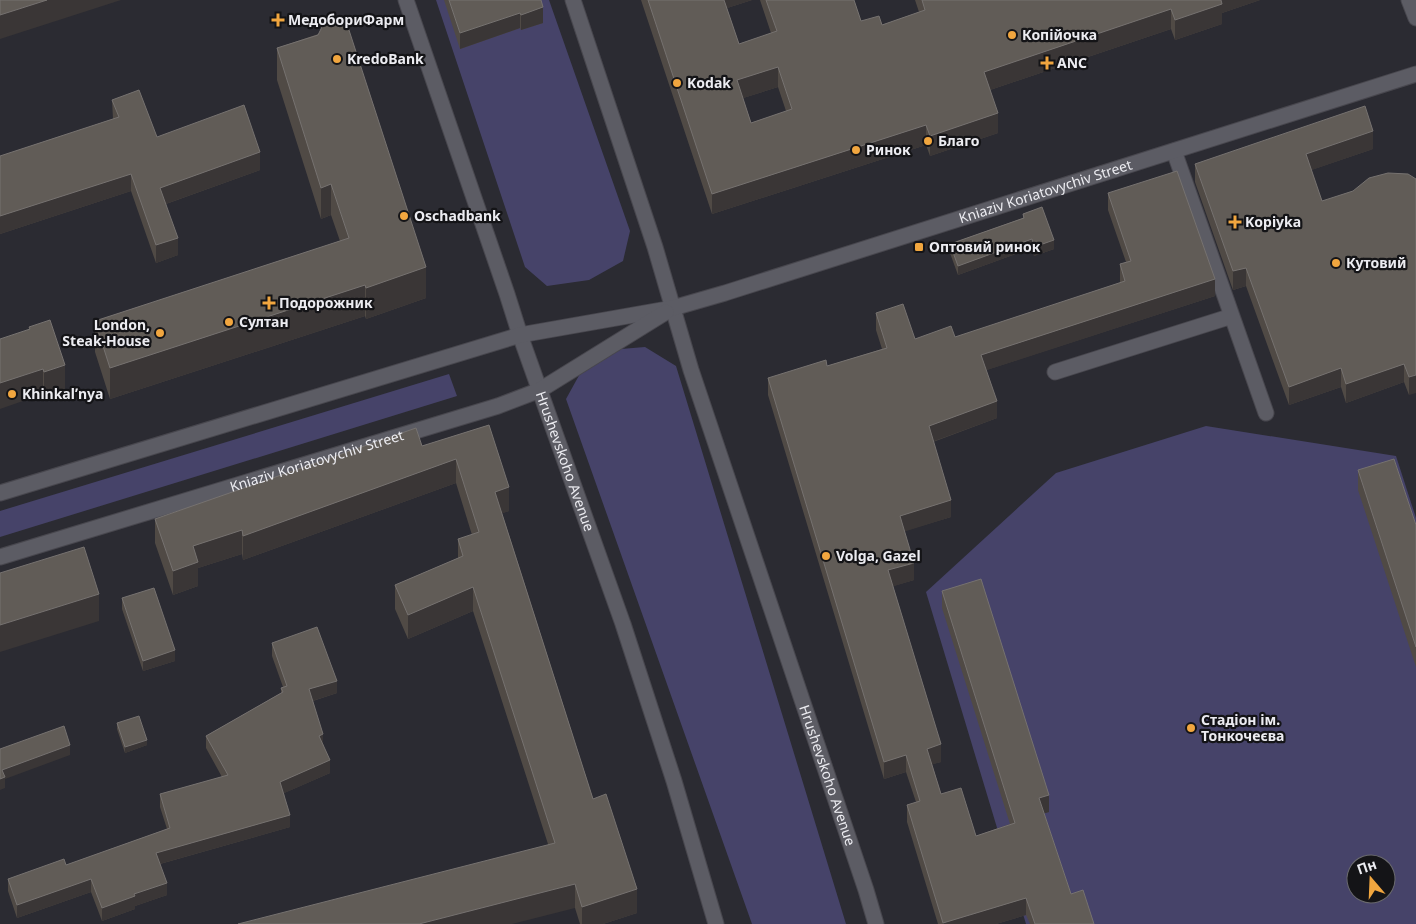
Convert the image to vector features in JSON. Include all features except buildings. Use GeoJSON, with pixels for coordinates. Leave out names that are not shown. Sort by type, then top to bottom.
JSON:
{"type":"FeatureCollection","features":[{"type":"Feature","properties":{"kind":"main road","name":"Hrushevskoho Avenue"},"geometry":{"type":"LineString","coordinates":[[406,0],[520,335],[623,624],[674,781],[716,924]]}},
{"type":"Feature","properties":{"kind":"main road","name":"Hrushevskoho Avenue"},"geometry":{"type":"LineString","coordinates":[[573,0],[656,247],[692,370],[876,924]]}},
{"type":"Feature","properties":{"kind":"main road"},"geometry":{"type":"LineString","coordinates":[[1410,0],[1416,18]]}},
{"type":"Feature","properties":{"kind":"main road","name":"Kniaziv Koriatovychiv Street"},"geometry":{"type":"LineString","coordinates":[[0,492],[520,335],[673,308],[1416,74]]}},
{"type":"Feature","properties":{"kind":"main road"},"geometry":{"type":"LineString","coordinates":[[1174,151],[1266,413]]}},
{"type":"Feature","properties":{"kind":"main road","name":"Kniaziv Koriatovychiv Street"},"geometry":{"type":"LineString","coordinates":[[0,557],[498,406],[540,390],[673,308]]}},
{"type":"Feature","properties":{"kind":"main road"},"geometry":{"type":"LineString","coordinates":[[1054,372],[1232,316]]}},
{"type":"Feature","properties":{"kind":"shaded area"},"geometry":{"type":"Polygon","coordinates":[[[436,0],[549,0],[630,231],[623,261],[589,280],[547,286],[525,267],[436,0]]]}},
{"type":"Feature","properties":{"kind":"shaded area"},"geometry":{"type":"Polygon","coordinates":[[[645,347],[676,366],[846,924],[752,924],[566,399],[582,370],[609,350],[645,347]]]}},
{"type":"Feature","properties":{"kind":"shaded area"},"geometry":{"type":"Polygon","coordinates":[[[449,374],[457,396],[0,537],[0,511],[449,374]]]}},
{"type":"Feature","properties":{"kind":"shaded area","name":"Стадіон ім. Тонкочеєва"},"geometry":{"type":"Polygon","coordinates":[[[1206,426],[1396,456],[1416,518],[1416,924],[1026,924],[926,592],[1056,473],[1206,426]]]}},
{"type":"Feature","properties":{"kind":"place","name":"МедобориФарм"},"geometry":{"type":"Point","coordinates":[278,20]}},
{"type":"Feature","properties":{"kind":"place","name":"Копійочка"},"geometry":{"type":"Point","coordinates":[1012,35]}},
{"type":"Feature","properties":{"kind":"place","name":"KredoBank"},"geometry":{"type":"Point","coordinates":[337,59]}},
{"type":"Feature","properties":{"kind":"place","name":"ANC"},"geometry":{"type":"Point","coordinates":[1047,63]}},
{"type":"Feature","properties":{"kind":"place","name":"Kodak"},"geometry":{"type":"Point","coordinates":[677,83]}},
{"type":"Feature","properties":{"kind":"place","name":"Благо"},"geometry":{"type":"Point","coordinates":[928,141]}},
{"type":"Feature","properties":{"kind":"place","name":"Ринок"},"geometry":{"type":"Point","coordinates":[856,150]}},
{"type":"Feature","properties":{"kind":"place","name":"Oschadbank"},"geometry":{"type":"Point","coordinates":[404,216]}},
{"type":"Feature","properties":{"kind":"place","name":"Kopiyka"},"geometry":{"type":"Point","coordinates":[1235,222]}},
{"type":"Feature","properties":{"kind":"place","name":"Оптовий ринок"},"geometry":{"type":"Point","coordinates":[919,247]}},
{"type":"Feature","properties":{"kind":"place","name":"Кутовий"},"geometry":{"type":"Point","coordinates":[1336,263]}},
{"type":"Feature","properties":{"kind":"place","name":"Подорожник"},"geometry":{"type":"Point","coordinates":[269,303]}},
{"type":"Feature","properties":{"kind":"place","name":"Султан"},"geometry":{"type":"Point","coordinates":[229,322]}},
{"type":"Feature","properties":{"kind":"place","name":"London, Steak-House"},"geometry":{"type":"Point","coordinates":[160,333]}},
{"type":"Feature","properties":{"kind":"place","name":"Khinkalʹnya"},"geometry":{"type":"Point","coordinates":[12,394]}},
{"type":"Feature","properties":{"kind":"place","name":"Volga, Gazel"},"geometry":{"type":"Point","coordinates":[826,556]}},
{"type":"Feature","properties":{"kind":"place","name":"Стадіон ім. Тонкочеєва"},"geometry":{"type":"Point","coordinates":[1191,728]}}]}
